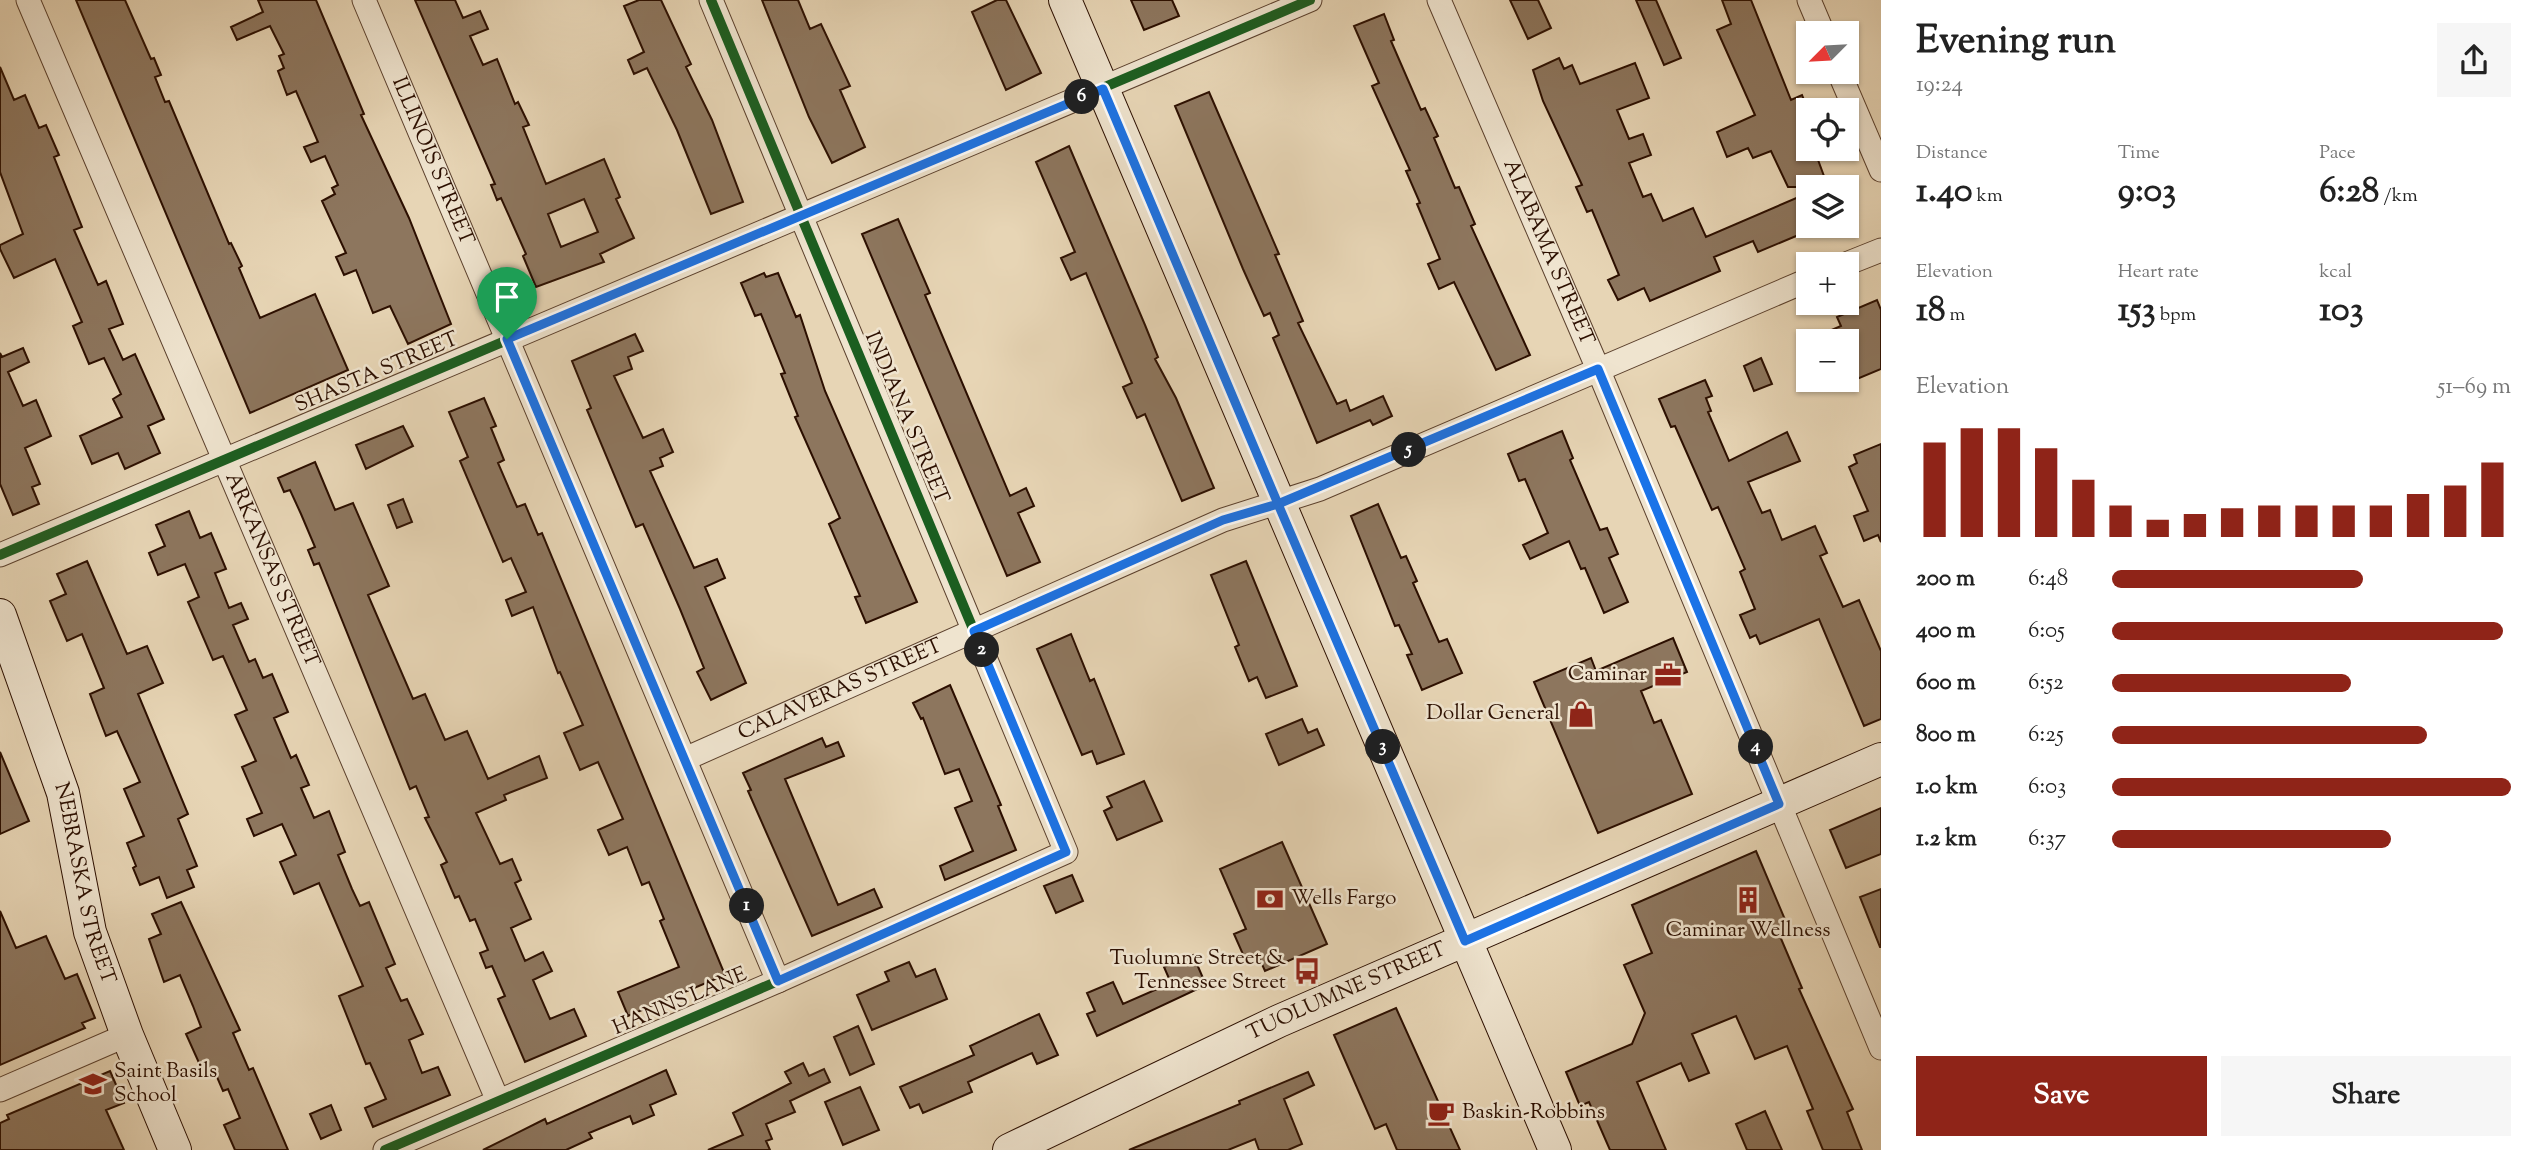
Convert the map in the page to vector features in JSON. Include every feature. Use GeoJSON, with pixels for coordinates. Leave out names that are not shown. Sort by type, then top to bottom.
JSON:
{"type":"FeatureCollection","features":[{"type":"Feature","properties":{"kind":"main road"},"geometry":{"type":"LineString","coordinates":[[1065,0],[1555,1150]]}},
{"type":"Feature","properties":{"kind":"main road","name":"NEBRASKA STREET"},"geometry":{"type":"LineString","coordinates":[[0,615],[63,793],[90,932],[127,1035],[176,1150]]}},
{"type":"Feature","properties":{"kind":"main road","name":"TUOLUMNE STREET"},"geometry":{"type":"LineString","coordinates":[[1009,1150],[1279,1021],[1881,759]]}},
{"type":"Feature","properties":{"kind":"street","name":"ARKANSAS STREET"},"geometry":{"type":"LineString","coordinates":[[28,0],[498,1101]]}},
{"type":"Feature","properties":{"kind":"street","name":"ILLINOIS STREET"},"geometry":{"type":"LineString","coordinates":[[364,0],[778,981]]}},
{"type":"Feature","properties":{"kind":"street","name":"INDIANA STREET"},"geometry":{"type":"LineString","coordinates":[[711,0],[1066,852]]}},
{"type":"Feature","properties":{"kind":"street","name":"SHASTA STREET"},"geometry":{"type":"LineString","coordinates":[[0,555],[1310,0]]}},
{"type":"Feature","properties":{"kind":"street","name":"ALABAMA STREET"},"geometry":{"type":"LineString","coordinates":[[1439,0],[1598,369],[1881,1048]]}},
{"type":"Feature","properties":{"kind":"street"},"geometry":{"type":"LineString","coordinates":[[1809,0],[1818,21]]}},
{"type":"Feature","properties":{"kind":"street"},"geometry":{"type":"LineString","coordinates":[[1844,84],[1881,170]]}},
{"type":"Feature","properties":{"kind":"street"},"geometry":{"type":"LineString","coordinates":[[1859,259],[1881,250]]}},
{"type":"Feature","properties":{"kind":"street","name":"CALAVERAS STREET"},"geometry":{"type":"LineString","coordinates":[[685,760],[1223,520],[1278,504],[1796,285]]}},
{"type":"Feature","properties":{"kind":"street","name":"HANNS LANE"},"geometry":{"type":"LineString","coordinates":[[384,1150],[778,981],[1066,852]]}},
{"type":"Feature","properties":{"kind":"street"},"geometry":{"type":"LineString","coordinates":[[0,1090],[127,1035]]}},
{"type":"Feature","properties":{"kind":"building"},"geometry":{"type":"Polygon","coordinates":[[[76,0],[125,0],[151,59],[154,58],[161,75],[155,77],[165,102],[169,101],[229,244],[231,243],[242,266],[239,268],[260,318],[315,294],[348,370],[250,413],[76,0]]]}},
{"type":"Feature","properties":{"kind":"building"},"geometry":{"type":"Polygon","coordinates":[[[258,0],[316,0],[364,114],[361,115],[409,218],[451,324],[408,344],[390,306],[373,313],[356,270],[344,275],[336,257],[346,253],[322,201],[335,194],[332,188],[338,185],[325,156],[311,162],[304,147],[318,142],[296,91],[287,95],[278,71],[284,68],[279,56],[284,54],[270,26],[237,40],[231,27],[263,12],[258,0]]]}},
{"type":"Feature","properties":{"kind":"building"},"geometry":{"type":"Polygon","coordinates":[[[415,0],[455,0],[463,18],[480,11],[488,29],[470,36],[483,65],[497,59],[515,104],[518,102],[529,125],[523,127],[546,184],[604,159],[620,197],[616,199],[634,238],[600,254],[604,262],[536,287],[523,256],[526,254],[501,198],[497,200],[491,185],[495,184],[415,0]],[[584,199],[548,214],[561,247],[598,232],[584,199]]]}},
{"type":"Feature","properties":{"kind":"building"},"geometry":{"type":"Polygon","coordinates":[[[639,0],[661,0],[691,64],[686,67],[712,120],[743,202],[711,214],[677,130],[647,68],[634,74],[628,60],[644,52],[624,6],[639,0]]]}},
{"type":"Feature","properties":{"kind":"building"},"geometry":{"type":"Polygon","coordinates":[[[762,0],[798,0],[810,29],[821,24],[850,86],[840,90],[865,147],[832,163],[809,117],[762,0]]]}},
{"type":"Feature","properties":{"kind":"building"},"geometry":{"type":"Polygon","coordinates":[[[997,0],[1006,0],[1041,73],[1006,90],[972,12],[997,0]]]}},
{"type":"Feature","properties":{"kind":"building"},"geometry":{"type":"Polygon","coordinates":[[[1131,0],[1172,0],[1179,16],[1144,30],[1131,0]]]}},
{"type":"Feature","properties":{"kind":"building"},"geometry":{"type":"Polygon","coordinates":[[[1510,0],[1538,0],[1551,28],[1528,39],[1510,0]]]}},
{"type":"Feature","properties":{"kind":"building"},"geometry":{"type":"Polygon","coordinates":[[[1636,0],[1656,0],[1681,58],[1664,65],[1636,0]]]}},
{"type":"Feature","properties":{"kind":"building"},"geometry":{"type":"Polygon","coordinates":[[[1722,0],[1751,0],[1791,100],[1802,95],[1803,98],[1796,98],[1796,161],[1818,161],[1824,175],[1796,175],[1796,187],[1788,187],[1771,151],[1753,158],[1748,148],[1727,157],[1717,132],[1755,115],[1717,30],[1731,24],[1722,0]]]}},
{"type":"Feature","properties":{"kind":"building"},"geometry":{"type":"Polygon","coordinates":[[[1384,14],[1394,40],[1391,41],[1421,110],[1425,108],[1438,136],[1434,138],[1455,188],[1459,187],[1475,224],[1471,226],[1530,355],[1496,370],[1454,282],[1439,289],[1428,264],[1440,259],[1417,204],[1420,203],[1406,171],[1410,170],[1372,86],[1379,83],[1354,26],[1384,14]]]}},
{"type":"Feature","properties":{"kind":"building"},"geometry":{"type":"Polygon","coordinates":[[[1559,58],[1564,69],[1572,65],[1580,84],[1635,63],[1649,98],[1617,110],[1629,139],[1643,134],[1651,155],[1629,163],[1643,197],[1651,194],[1663,221],[1693,208],[1706,237],[1796,198],[1796,236],[1758,252],[1753,241],[1714,257],[1720,271],[1650,301],[1644,288],[1618,300],[1608,280],[1619,275],[1592,210],[1587,212],[1576,187],[1582,185],[1543,101],[1533,70],[1559,58]]]}},
{"type":"Feature","properties":{"kind":"building"},"geometry":{"type":"Polygon","coordinates":[[[0,67],[14,100],[25,95],[39,128],[46,125],[59,155],[54,157],[82,227],[74,230],[98,285],[106,281],[123,324],[109,329],[123,360],[135,354],[164,419],[148,426],[160,453],[125,469],[118,453],[92,464],[80,436],[122,417],[113,399],[121,394],[104,358],[89,364],[73,326],[82,322],[55,259],[14,278],[0,249],[0,245],[23,234],[0,172],[0,67]]]}},
{"type":"Feature","properties":{"kind":"building"},"geometry":{"type":"Polygon","coordinates":[[[1209,92],[1279,254],[1275,255],[1303,321],[1298,323],[1337,404],[1346,400],[1350,411],[1383,396],[1392,416],[1373,425],[1370,420],[1317,443],[1273,338],[1279,335],[1270,313],[1264,316],[1175,106],[1209,92]]]}},
{"type":"Feature","properties":{"kind":"building"},"geometry":{"type":"Polygon","coordinates":[[[1069,146],[1158,357],[1155,359],[1176,398],[1214,488],[1182,501],[1145,414],[1137,418],[1123,387],[1132,383],[1086,273],[1071,280],[1061,258],[1075,252],[1036,162],[1069,146]]]}},
{"type":"Feature","properties":{"kind":"building"},"geometry":{"type":"Polygon","coordinates":[[[898,219],[930,293],[925,295],[1010,496],[1026,488],[1034,506],[1018,513],[1040,562],[1007,576],[862,234],[898,219]]]}},
{"type":"Feature","properties":{"kind":"building"},"geometry":{"type":"Polygon","coordinates":[[[764,273],[766,277],[778,273],[796,317],[800,315],[825,391],[917,602],[866,623],[855,597],[860,596],[829,524],[840,518],[795,417],[798,416],[781,374],[785,373],[761,314],[755,316],[741,283],[764,273]]]}},
{"type":"Feature","properties":{"kind":"building"},"geometry":{"type":"Polygon","coordinates":[[[1877,300],[1881,310],[1881,369],[1859,378],[1859,329],[1834,329],[1841,326],[1837,317],[1859,315],[1859,308],[1877,300]]]}},
{"type":"Feature","properties":{"kind":"building"},"geometry":{"type":"Polygon","coordinates":[[[635,334],[643,351],[628,357],[632,369],[614,376],[643,438],[663,429],[673,452],[660,458],[663,466],[650,471],[694,568],[717,559],[725,578],[705,587],[746,683],[711,700],[697,672],[704,668],[680,609],[643,524],[636,527],[587,410],[591,408],[572,361],[635,334]]]}},
{"type":"Feature","properties":{"kind":"building"},"geometry":{"type":"Polygon","coordinates":[[[23,348],[29,362],[8,372],[23,406],[36,400],[51,436],[25,448],[40,484],[32,487],[39,504],[13,515],[0,484],[0,353],[2,357],[23,348]]]}},
{"type":"Feature","properties":{"kind":"building"},"geometry":{"type":"Polygon","coordinates":[[[1761,358],[1772,384],[1754,391],[1744,366],[1761,358]]]}},
{"type":"Feature","properties":{"kind":"building"},"geometry":{"type":"Polygon","coordinates":[[[1705,380],[1712,396],[1706,398],[1711,411],[1708,412],[1729,461],[1787,432],[1800,461],[1748,482],[1762,513],[1770,510],[1782,540],[1815,526],[1827,553],[1820,556],[1843,607],[1859,600],[1881,651],[1881,719],[1864,726],[1819,619],[1760,644],[1756,635],[1750,638],[1740,615],[1755,609],[1740,572],[1745,569],[1718,507],[1712,510],[1675,426],[1671,427],[1659,399],[1705,380]]]}},
{"type":"Feature","properties":{"kind":"building"},"geometry":{"type":"Polygon","coordinates":[[[484,398],[496,426],[491,428],[504,460],[498,463],[517,507],[525,504],[538,535],[542,533],[725,975],[628,1016],[618,992],[679,967],[660,921],[664,919],[649,882],[642,885],[627,847],[609,855],[598,830],[623,819],[598,762],[580,770],[564,733],[583,725],[560,672],[558,673],[533,607],[512,616],[506,600],[526,592],[511,558],[503,562],[460,461],[468,457],[449,412],[484,398]]]}},
{"type":"Feature","properties":{"kind":"building"},"geometry":{"type":"Polygon","coordinates":[[[403,426],[413,446],[366,469],[356,445],[403,426]]]}},
{"type":"Feature","properties":{"kind":"building"},"geometry":{"type":"Polygon","coordinates":[[[1562,431],[1573,458],[1570,460],[1600,530],[1607,528],[1618,554],[1609,558],[1628,602],[1604,613],[1585,568],[1581,569],[1569,541],[1530,559],[1523,545],[1548,533],[1525,479],[1519,481],[1508,454],[1562,431]]]}},
{"type":"Feature","properties":{"kind":"building"},"geometry":{"type":"Polygon","coordinates":[[[1881,444],[1881,542],[1878,535],[1864,541],[1854,516],[1868,511],[1849,467],[1857,463],[1854,455],[1881,444]]]}},
{"type":"Feature","properties":{"kind":"building"},"geometry":{"type":"Polygon","coordinates":[[[315,462],[335,510],[353,503],[389,586],[368,595],[413,699],[425,694],[445,740],[467,731],[488,779],[539,756],[547,778],[504,795],[506,800],[476,813],[500,864],[512,859],[521,880],[515,883],[531,919],[511,928],[525,961],[543,952],[552,971],[533,980],[550,1019],[574,1009],[586,1036],[525,1062],[498,999],[505,996],[492,966],[486,968],[480,953],[488,950],[475,919],[470,921],[459,896],[455,898],[441,865],[447,862],[425,818],[429,817],[416,786],[410,789],[319,563],[314,565],[308,550],[315,547],[301,514],[290,490],[284,492],[278,478],[315,462]]]}},
{"type":"Feature","properties":{"kind":"building"},"geometry":{"type":"Polygon","coordinates":[[[403,499],[412,522],[397,528],[388,505],[403,499]]]}},
{"type":"Feature","properties":{"kind":"building"},"geometry":{"type":"Polygon","coordinates":[[[1378,504],[1401,558],[1406,556],[1417,581],[1413,583],[1439,642],[1447,639],[1462,673],[1422,690],[1407,655],[1412,654],[1399,625],[1395,626],[1351,516],[1378,504]]]}},
{"type":"Feature","properties":{"kind":"building"},"geometry":{"type":"Polygon","coordinates":[[[189,511],[200,538],[211,533],[226,569],[215,573],[229,608],[241,603],[248,619],[233,625],[249,662],[255,659],[263,678],[272,674],[288,712],[274,718],[291,758],[296,755],[309,785],[301,788],[314,818],[329,811],[345,852],[338,855],[352,889],[360,906],[369,902],[395,964],[386,968],[401,1001],[407,999],[423,1034],[409,1040],[422,1073],[438,1067],[450,1095],[373,1127],[365,1108],[386,1099],[370,1063],[366,1064],[339,996],[363,986],[319,883],[294,894],[280,862],[296,855],[282,824],[254,836],[247,819],[262,813],[242,767],[256,761],[235,715],[247,710],[223,656],[213,660],[188,602],[199,597],[185,564],[158,575],[149,553],[165,546],[156,525],[189,511]]]}},
{"type":"Feature","properties":{"kind":"building"},"geometry":{"type":"Polygon","coordinates":[[[87,561],[127,654],[147,646],[163,683],[138,694],[188,814],[178,819],[197,866],[187,870],[194,887],[167,898],[159,877],[140,885],[133,868],[136,866],[127,843],[144,836],[124,789],[140,782],[117,731],[106,736],[90,694],[104,688],[82,634],[67,641],[50,601],[66,594],[57,574],[87,561]]]}},
{"type":"Feature","properties":{"kind":"building"},"geometry":{"type":"Polygon","coordinates":[[[1246,561],[1297,686],[1266,698],[1257,677],[1249,681],[1235,647],[1239,645],[1211,575],[1246,561]]]}},
{"type":"Feature","properties":{"kind":"building"},"geometry":{"type":"Polygon","coordinates":[[[1071,634],[1090,681],[1094,679],[1124,754],[1097,764],[1092,751],[1082,755],[1037,649],[1071,634]]]}},
{"type":"Feature","properties":{"kind":"building"},"geometry":{"type":"Polygon","coordinates":[[[1673,638],[1687,672],[1641,691],[1654,723],[1661,720],[1692,794],[1598,833],[1534,682],[1591,658],[1596,671],[1673,638]]]}},
{"type":"Feature","properties":{"kind":"building"},"geometry":{"type":"Polygon","coordinates":[[[950,685],[1001,805],[998,806],[1016,850],[945,880],[940,866],[973,851],[955,808],[972,801],[959,769],[945,774],[923,718],[921,719],[913,703],[950,685]]]}},
{"type":"Feature","properties":{"kind":"building"},"geometry":{"type":"Polygon","coordinates":[[[1302,719],[1308,733],[1317,729],[1324,745],[1279,765],[1266,734],[1302,719]]]}},
{"type":"Feature","properties":{"kind":"building"},"geometry":{"type":"Polygon","coordinates":[[[822,738],[826,747],[838,742],[844,756],[785,779],[838,905],[874,889],[882,907],[812,936],[748,791],[751,790],[743,773],[822,738]]]}},
{"type":"Feature","properties":{"kind":"building"},"geometry":{"type":"Polygon","coordinates":[[[0,752],[29,821],[0,834],[0,752]]]}},
{"type":"Feature","properties":{"kind":"building"},"geometry":{"type":"Polygon","coordinates":[[[1144,781],[1162,821],[1117,840],[1104,811],[1112,807],[1107,797],[1144,781]]]}},
{"type":"Feature","properties":{"kind":"building"},"geometry":{"type":"Polygon","coordinates":[[[1881,808],[1881,854],[1846,868],[1830,830],[1881,808]]]}},
{"type":"Feature","properties":{"kind":"building","name":"Wells Fargo"},"geometry":{"type":"Polygon","coordinates":[[[1282,842],[1327,944],[1265,971],[1257,953],[1245,959],[1234,934],[1246,929],[1220,869],[1282,842]]]}},
{"type":"Feature","properties":{"kind":"building"},"geometry":{"type":"Polygon","coordinates":[[[1756,851],[1789,929],[1779,934],[1802,988],[1799,989],[1853,1109],[1847,1112],[1862,1150],[1823,1150],[1807,1111],[1813,1109],[1787,1046],[1755,1059],[1736,1016],[1692,1034],[1709,1073],[1689,1081],[1681,1063],[1637,1082],[1666,1150],[1610,1150],[1589,1102],[1580,1106],[1566,1072],[1632,1044],[1645,1013],[1624,965],[1652,953],[1632,905],[1756,851]]]}},
{"type":"Feature","properties":{"kind":"building"},"geometry":{"type":"Polygon","coordinates":[[[1072,875],[1083,901],[1056,913],[1044,886],[1072,875]]]}},
{"type":"Feature","properties":{"kind":"building"},"geometry":{"type":"Polygon","coordinates":[[[1881,889],[1881,947],[1880,947],[1860,897],[1881,889]]]}},
{"type":"Feature","properties":{"kind":"building"},"geometry":{"type":"Polygon","coordinates":[[[181,902],[240,1030],[233,1033],[249,1070],[253,1068],[288,1150],[235,1150],[224,1125],[240,1118],[228,1089],[223,1091],[214,1070],[204,1074],[186,1034],[201,1027],[193,1006],[180,975],[164,982],[149,939],[161,934],[152,914],[181,902]]]}},
{"type":"Feature","properties":{"kind":"building"},"geometry":{"type":"Polygon","coordinates":[[[0,911],[16,948],[46,936],[65,979],[77,974],[95,1018],[82,1023],[85,1028],[0,1065],[0,911]]]}},
{"type":"Feature","properties":{"kind":"building"},"geometry":{"type":"Polygon","coordinates":[[[1193,955],[1206,985],[1097,1036],[1087,1014],[1095,1011],[1087,993],[1113,982],[1123,1004],[1171,983],[1164,967],[1193,955]]]}},
{"type":"Feature","properties":{"kind":"building"},"geometry":{"type":"Polygon","coordinates":[[[909,962],[916,977],[935,969],[947,999],[872,1030],[857,995],[889,981],[885,972],[909,962]]]}},
{"type":"Feature","properties":{"kind":"building"},"geometry":{"type":"Polygon","coordinates":[[[1396,1008],[1460,1150],[1397,1150],[1386,1124],[1375,1129],[1334,1035],[1396,1008]]]}},
{"type":"Feature","properties":{"kind":"building"},"geometry":{"type":"Polygon","coordinates":[[[1039,1014],[1058,1055],[1037,1064],[1032,1053],[968,1082],[972,1092],[923,1113],[919,1104],[910,1108],[900,1087],[974,1055],[970,1046],[1039,1014]]]}},
{"type":"Feature","properties":{"kind":"building"},"geometry":{"type":"Polygon","coordinates":[[[858,1026],[874,1064],[850,1075],[834,1037],[858,1026]]]}},
{"type":"Feature","properties":{"kind":"building"},"geometry":{"type":"Polygon","coordinates":[[[803,1063],[809,1076],[824,1069],[830,1082],[790,1101],[795,1112],[766,1124],[772,1139],[766,1141],[770,1150],[708,1150],[743,1135],[733,1113],[791,1083],[785,1072],[803,1063]]]}},
{"type":"Feature","properties":{"kind":"building"},"geometry":{"type":"Polygon","coordinates":[[[666,1070],[676,1094],[650,1105],[654,1115],[633,1124],[630,1116],[589,1133],[592,1138],[566,1150],[483,1150],[545,1119],[547,1124],[666,1070]]]}},
{"type":"Feature","properties":{"kind":"building","name":"Saint Basils School"},"geometry":{"type":"Polygon","coordinates":[[[110,1071],[124,1103],[106,1110],[124,1150],[0,1150],[0,1123],[9,1119],[7,1115],[110,1071]]]}},
{"type":"Feature","properties":{"kind":"building"},"geometry":{"type":"Polygon","coordinates":[[[1308,1072],[1314,1085],[1284,1099],[1302,1144],[1288,1150],[1259,1150],[1255,1139],[1228,1150],[1129,1150],[1240,1104],[1239,1101],[1308,1072]]]}},
{"type":"Feature","properties":{"kind":"building"},"geometry":{"type":"Polygon","coordinates":[[[860,1087],[879,1130],[843,1145],[825,1102],[860,1087]]]}},
{"type":"Feature","properties":{"kind":"building"},"geometry":{"type":"Polygon","coordinates":[[[331,1105],[341,1130],[321,1139],[310,1114],[331,1105]]]}},
{"type":"Feature","properties":{"kind":"building"},"geometry":{"type":"Polygon","coordinates":[[[1765,1111],[1782,1150],[1747,1150],[1736,1124],[1765,1111]]]}},
{"type":"Feature","properties":{"kind":"cycle path"},"geometry":{"type":"LineString","coordinates":[[385,1150],[778,981],[1066,852],[711,0]]}},
{"type":"Feature","properties":{"kind":"cycle path"},"geometry":{"type":"LineString","coordinates":[[0,555],[1310,0]]}},
{"type":"Feature","properties":{"kind":"place","name":"Caminar"},"geometry":{"type":"Point","coordinates":[1668,675]}},
{"type":"Feature","properties":{"kind":"place","name":"Dollar General"},"geometry":{"type":"Point","coordinates":[1581,714]}},
{"type":"Feature","properties":{"kind":"place","name":"Wells Fargo"},"geometry":{"type":"Point","coordinates":[1270,899]}},
{"type":"Feature","properties":{"kind":"place","name":"Caminar Wellness"},"geometry":{"type":"Point","coordinates":[1748,900]}},
{"type":"Feature","properties":{"kind":"place","name":"Tuolumne Street & Tennessee Street"},"geometry":{"type":"Point","coordinates":[1307,971]}},
{"type":"Feature","properties":{"kind":"place","name":"Saint Basils School"},"geometry":{"type":"Point","coordinates":[93,1084]}},
{"type":"Feature","properties":{"kind":"place","name":"Baskin-Robbins"},"geometry":{"type":"Point","coordinates":[1441,1113]}},
{"type":"Feature","properties":{"kind":"route"},"geometry":{"type":"LineString","coordinates":[[507,339],[778,981],[1066,852],[974,631],[1223,520],[1278,504],[1465,941],[1779,804],[1598,369],[1320,489],[1278,504],[1103,89],[507,339]]}}]}
